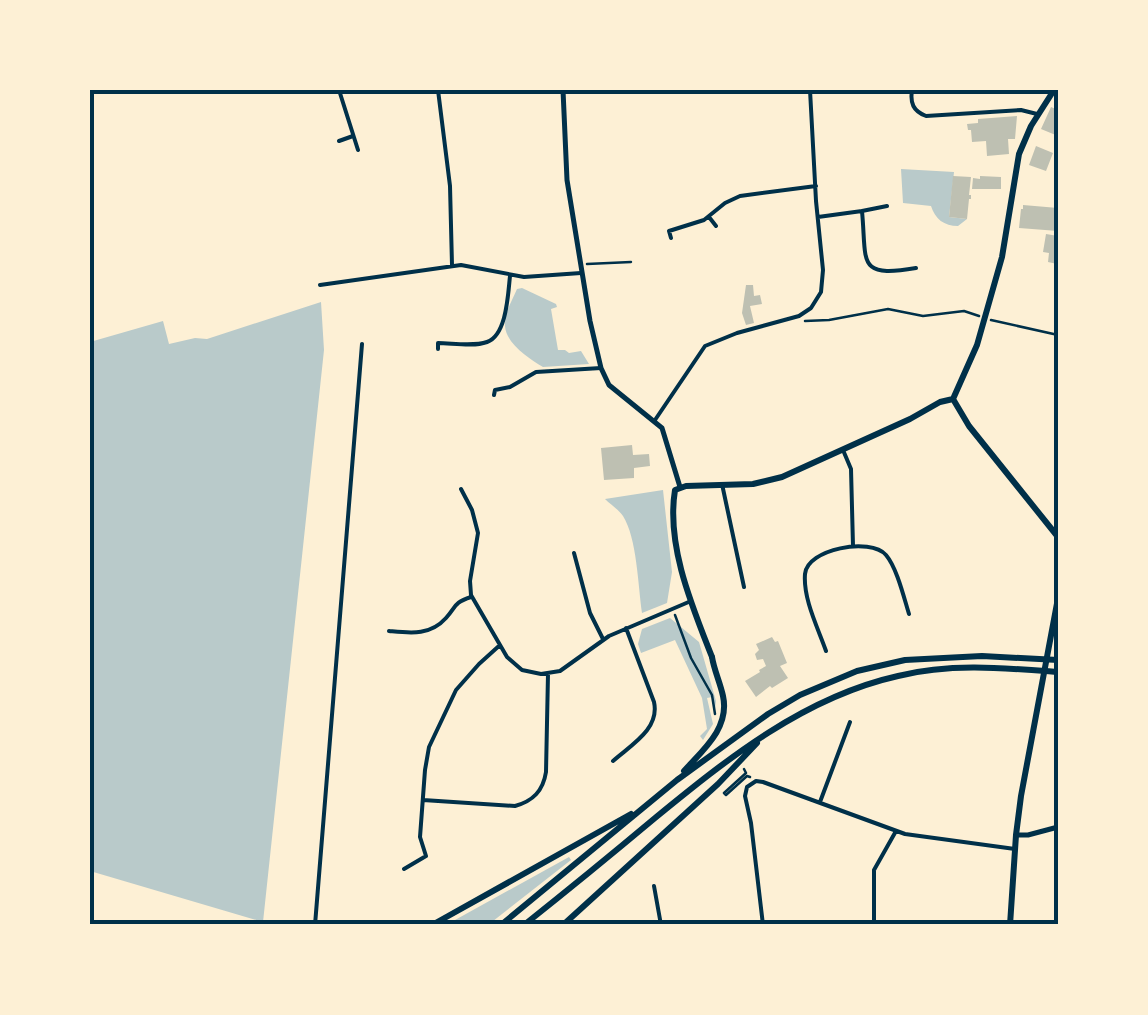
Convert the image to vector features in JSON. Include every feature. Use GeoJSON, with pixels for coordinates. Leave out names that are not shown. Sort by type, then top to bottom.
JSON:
{"type":"FeatureCollection","features":[{"type":"Feature","properties":{"kind":"main road"},"geometry":{"type":"LineString","coordinates":[[953,399],[986,318],[1007,240],[1018,154],[1054,90]]}},
{"type":"Feature","properties":{"kind":"main road"},"geometry":{"type":"LineString","coordinates":[[677,780],[712,740],[723,716],[724,700],[681,571],[674,493],[680,487],[754,484],[777,478],[953,399]]}},
{"type":"Feature","properties":{"kind":"main road"},"geometry":{"type":"LineString","coordinates":[[953,399],[969,426],[1058,536]]}},
{"type":"Feature","properties":{"kind":"main road"},"geometry":{"type":"LineString","coordinates":[[1010,925],[1014,848],[1058,598]]}},
{"type":"Feature","properties":{"kind":"main road"},"geometry":{"type":"LineString","coordinates":[[501,925],[677,780],[786,702],[858,671],[888,664],[938,657],[1058,660]]}},
{"type":"Feature","properties":{"kind":"main road"},"geometry":{"type":"LineString","coordinates":[[524,925],[704,778],[761,738],[827,700],[886,679],[945,668],[1058,672]]}},
{"type":"Feature","properties":{"kind":"main road"},"geometry":{"type":"LineString","coordinates":[[563,925],[718,784],[761,738]]}},
{"type":"Feature","properties":{"kind":"main road"},"geometry":{"type":"LineString","coordinates":[[432,925],[644,807]]}},
{"type":"Feature","properties":{"kind":"street"},"geometry":{"type":"LineString","coordinates":[[339,90],[358,150]]}},
{"type":"Feature","properties":{"kind":"street"},"geometry":{"type":"LineString","coordinates":[[438,90],[450,186],[452,265]]}},
{"type":"Feature","properties":{"kind":"street"},"geometry":{"type":"LineString","coordinates":[[563,90],[567,180],[600,368],[609,385],[664,432],[680,487]]}},
{"type":"Feature","properties":{"kind":"street"},"geometry":{"type":"LineString","coordinates":[[654,420],[705,346],[792,319],[811,308],[820,292],[823,282],[810,90]]}},
{"type":"Feature","properties":{"kind":"street"},"geometry":{"type":"LineString","coordinates":[[912,90],[913,106],[926,116],[1020,110],[1038,114]]}},
{"type":"Feature","properties":{"kind":"street"},"geometry":{"type":"LineString","coordinates":[[340,140],[354,136]]}},
{"type":"Feature","properties":{"kind":"street"},"geometry":{"type":"LineString","coordinates":[[670,238],[669,231],[694,225],[740,196],[816,186]]}},
{"type":"Feature","properties":{"kind":"street"},"geometry":{"type":"LineString","coordinates":[[818,217],[888,206]]}},
{"type":"Feature","properties":{"kind":"street"},"geometry":{"type":"LineString","coordinates":[[862,211],[869,265],[880,272],[916,268]]}},
{"type":"Feature","properties":{"kind":"street"},"geometry":{"type":"LineString","coordinates":[[709,216],[716,226]]}},
{"type":"Feature","properties":{"kind":"street"},"geometry":{"type":"LineString","coordinates":[[320,285],[452,265],[510,276],[582,273]]}},
{"type":"Feature","properties":{"kind":"street"},"geometry":{"type":"LineString","coordinates":[[438,349],[438,342],[482,343],[497,334],[510,276]]}},
{"type":"Feature","properties":{"kind":"street"},"geometry":{"type":"LineString","coordinates":[[497,334],[504,340]]}},
{"type":"Feature","properties":{"kind":"street"},"geometry":{"type":"LineString","coordinates":[[315,925],[362,344]]}},
{"type":"Feature","properties":{"kind":"street"},"geometry":{"type":"LineString","coordinates":[[494,395],[494,390],[510,387],[536,372],[600,368]]}},
{"type":"Feature","properties":{"kind":"street"},"geometry":{"type":"LineString","coordinates":[[843,450],[851,469],[853,546]]}},
{"type":"Feature","properties":{"kind":"street"},"geometry":{"type":"LineString","coordinates":[[722,484],[744,587]]}},
{"type":"Feature","properties":{"kind":"street"},"geometry":{"type":"LineString","coordinates":[[461,489],[472,510],[478,538],[471,597],[509,659],[522,670],[548,674],[568,666],[604,639],[691,601]]}},
{"type":"Feature","properties":{"kind":"street"},"geometry":{"type":"LineString","coordinates":[[478,538],[488,539]]}},
{"type":"Feature","properties":{"kind":"street"},"geometry":{"type":"LineString","coordinates":[[826,650],[805,576],[806,567],[816,556],[853,546],[870,546],[882,552],[910,614]]}},
{"type":"Feature","properties":{"kind":"street"},"geometry":{"type":"LineString","coordinates":[[882,552],[888,546]]}},
{"type":"Feature","properties":{"kind":"street"},"geometry":{"type":"LineString","coordinates":[[585,558],[575,556],[590,614],[604,639]]}},
{"type":"Feature","properties":{"kind":"street"},"geometry":{"type":"LineString","coordinates":[[389,631],[426,632],[442,622],[454,604],[471,597]]}},
{"type":"Feature","properties":{"kind":"street"},"geometry":{"type":"LineString","coordinates":[[900,608],[906,606]]}},
{"type":"Feature","properties":{"kind":"street"},"geometry":{"type":"LineString","coordinates":[[613,761],[650,728],[656,713],[626,628]]}},
{"type":"Feature","properties":{"kind":"street"},"geometry":{"type":"LineString","coordinates":[[416,633],[416,646]]}},
{"type":"Feature","properties":{"kind":"street"},"geometry":{"type":"LineString","coordinates":[[823,642],[832,639]]}},
{"type":"Feature","properties":{"kind":"street"},"geometry":{"type":"LineString","coordinates":[[404,869],[426,856],[420,837],[427,754],[452,698],[475,668],[500,645]]}},
{"type":"Feature","properties":{"kind":"street"},"geometry":{"type":"LineString","coordinates":[[423,800],[515,806],[538,794],[546,772],[548,674]]}},
{"type":"Feature","properties":{"kind":"street"},"geometry":{"type":"LineString","coordinates":[[820,802],[850,722]]}},
{"type":"Feature","properties":{"kind":"street"},"geometry":{"type":"LineString","coordinates":[[614,746],[620,754]]}},
{"type":"Feature","properties":{"kind":"street"},"geometry":{"type":"LineString","coordinates":[[764,925],[745,796],[756,781],[930,839],[1014,848]]}},
{"type":"Feature","properties":{"kind":"street"},"geometry":{"type":"LineString","coordinates":[[1016,836],[1058,827]]}},
{"type":"Feature","properties":{"kind":"street"},"geometry":{"type":"LineString","coordinates":[[874,925],[874,870],[896,830]]}},
{"type":"Feature","properties":{"kind":"street"},"geometry":{"type":"LineString","coordinates":[[654,886],[661,925]]}},
{"type":"Feature","properties":{"kind":"path"},"geometry":{"type":"LineString","coordinates":[[580,264],[630,262]]}},
{"type":"Feature","properties":{"kind":"path"},"geometry":{"type":"LineString","coordinates":[[792,319],[813,322],[888,309],[923,316],[964,312],[1058,335]]}},
{"type":"Feature","properties":{"kind":"path"},"geometry":{"type":"LineString","coordinates":[[672,609],[691,658],[712,695],[715,716]]}},
{"type":"Feature","properties":{"kind":"path"},"geometry":{"type":"LineString","coordinates":[[724,793],[746,774]]}},
{"type":"Feature","properties":{"kind":"shaded area"},"geometry":{"type":"Polygon","coordinates":[[[901,169],[954,172],[949,217],[967,219],[958,226],[948,225],[931,206],[903,203],[901,169]]]}},
{"type":"Feature","properties":{"kind":"shaded area"},"geometry":{"type":"Polygon","coordinates":[[[517,289],[556,304],[551,309],[558,350],[581,351],[589,364],[543,367],[514,345],[506,333],[505,321],[517,289]]]}},
{"type":"Feature","properties":{"kind":"shaded area"},"geometry":{"type":"Polygon","coordinates":[[[321,302],[324,350],[263,922],[90,871],[90,342],[163,321],[169,344],[207,339],[321,302]]]}},
{"type":"Feature","properties":{"kind":"shaded area"},"geometry":{"type":"Polygon","coordinates":[[[663,490],[672,572],[667,603],[642,613],[628,525],[605,499],[663,490]]]}},
{"type":"Feature","properties":{"kind":"shaded area"},"geometry":{"type":"Polygon","coordinates":[[[670,618],[699,642],[716,701],[715,709],[712,697],[707,698],[713,724],[703,740],[700,736],[707,729],[702,698],[675,640],[641,653],[638,644],[642,629],[670,618]]]}},
{"type":"Feature","properties":{"kind":"shaded area"},"geometry":{"type":"Polygon","coordinates":[[[569,857],[571,860],[488,925],[446,925],[569,857]]]}},
{"type":"Feature","properties":{"kind":"building"},"geometry":{"type":"Polygon","coordinates":[[[1051,107],[1058,110],[1058,136],[1041,129],[1051,107]]]}},
{"type":"Feature","properties":{"kind":"building"},"geometry":{"type":"Polygon","coordinates":[[[1017,116],[1015,139],[1008,139],[1009,154],[987,156],[986,141],[972,142],[967,124],[978,123],[978,119],[1017,116]]]}},
{"type":"Feature","properties":{"kind":"building"},"geometry":{"type":"Polygon","coordinates":[[[1036,146],[1053,153],[1046,171],[1029,165],[1036,146]]]}},
{"type":"Feature","properties":{"kind":"building"},"geometry":{"type":"Polygon","coordinates":[[[953,176],[971,177],[967,219],[949,217],[953,176]]]}},
{"type":"Feature","properties":{"kind":"building"},"geometry":{"type":"Polygon","coordinates":[[[1001,177],[1001,189],[972,189],[973,178],[1001,177]]]}},
{"type":"Feature","properties":{"kind":"building"},"geometry":{"type":"Polygon","coordinates":[[[1023,205],[1058,208],[1058,231],[1019,228],[1023,205]]]}},
{"type":"Feature","properties":{"kind":"building"},"geometry":{"type":"Polygon","coordinates":[[[1046,234],[1058,236],[1057,264],[1048,262],[1049,253],[1043,252],[1046,234]]]}},
{"type":"Feature","properties":{"kind":"building"},"geometry":{"type":"Polygon","coordinates":[[[746,285],[753,285],[754,296],[760,295],[762,304],[750,306],[754,323],[746,325],[742,313],[746,285]]]}},
{"type":"Feature","properties":{"kind":"building"},"geometry":{"type":"Polygon","coordinates":[[[632,445],[633,455],[649,454],[650,466],[634,468],[634,478],[604,480],[601,448],[632,445]]]}},
{"type":"Feature","properties":{"kind":"building"},"geometry":{"type":"Polygon","coordinates":[[[772,637],[778,641],[787,663],[780,666],[788,678],[756,697],[745,681],[766,666],[763,659],[757,660],[756,644],[772,637]]]}}]}
